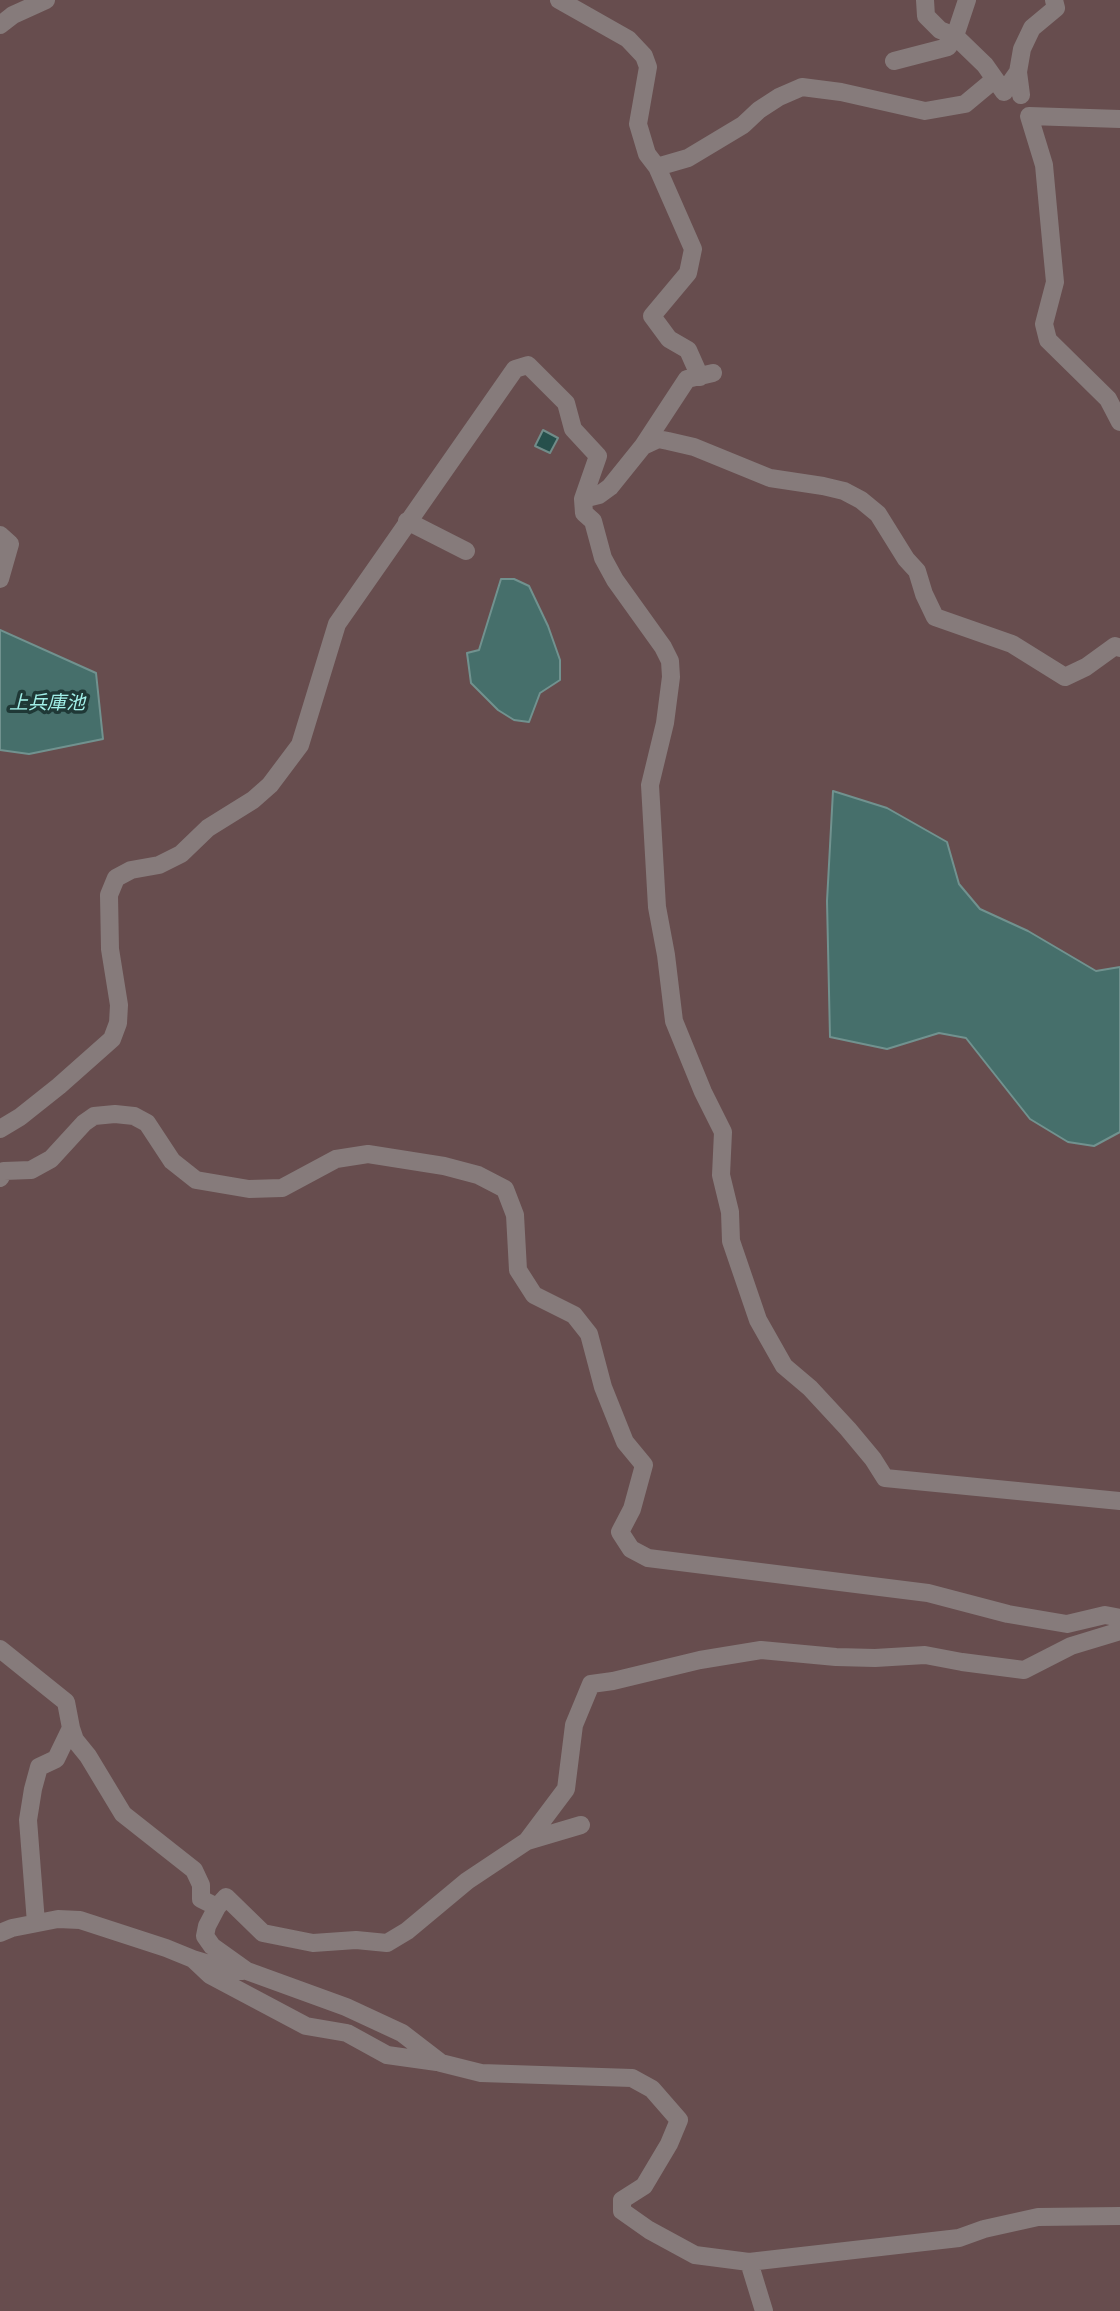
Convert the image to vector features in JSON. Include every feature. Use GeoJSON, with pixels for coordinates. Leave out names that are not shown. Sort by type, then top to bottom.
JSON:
{"type":"FeatureCollection","features":[{"type":"Feature","properties":{"kind":"lane"},"geometry":{"type":"LineString","coordinates":[[0,25],[13,15],[46,0]]}},
{"type":"Feature","properties":{"kind":"lane"},"geometry":{"type":"LineString","coordinates":[[558,0],[628,39],[644,55],[648,67],[638,124],[646,154],[657,167],[693,249],[688,273],[652,316],[669,339],[688,350],[707,375],[687,379],[643,446],[610,487],[599,495],[583,499]]}},
{"type":"Feature","properties":{"kind":"lane"},"geometry":{"type":"LineString","coordinates":[[925,0],[926,16],[940,30],[955,36],[985,65],[1004,92],[1018,72]]}},
{"type":"Feature","properties":{"kind":"lane"},"geometry":{"type":"LineString","coordinates":[[894,61],[948,47],[955,36],[967,0]]}},
{"type":"Feature","properties":{"kind":"lane"},"geometry":{"type":"LineString","coordinates":[[1021,95],[1018,72],[1022,49],[1032,28],[1056,8],[1054,0]]}},
{"type":"Feature","properties":{"kind":"lane"},"geometry":{"type":"LineString","coordinates":[[657,167],[688,158],[743,125],[779,97],[802,87],[841,92],[925,111],[965,104],[995,79]]}},
{"type":"Feature","properties":{"kind":"lane"},"geometry":{"type":"LineString","coordinates":[[1120,119],[1029,116],[1044,165],[1055,282],[1044,324],[1048,340],[1108,399],[1120,422]]}},
{"type":"Feature","properties":{"kind":"lane"},"geometry":{"type":"LineString","coordinates":[[0,1129],[59,1086],[112,1039],[118,1023],[119,1005],[110,949],[109,895],[116,878],[131,870],[159,865],[181,853],[208,828],[253,800],[270,785],[300,745],[337,624],[515,369],[527,365],[566,403],[573,429],[598,456],[583,499],[583,513],[593,521],[603,558],[615,580],[670,661],[671,677],[665,723],[650,785],[657,907],[674,1021],[703,1092],[723,1132],[721,1175],[730,1212],[731,1241],[758,1320],[784,1366],[810,1388],[848,1429],[885,1478],[1120,1501]]}},
{"type":"Feature","properties":{"kind":"lane"},"geometry":{"type":"LineString","coordinates":[[643,446],[658,439],[694,447],[770,478],[844,491],[861,500],[878,514],[906,559],[917,571],[935,617],[1012,643],[1065,677],[1086,667],[1115,646],[1120,648]]}},
{"type":"Feature","properties":{"kind":"lane"},"geometry":{"type":"LineString","coordinates":[[407,521],[466,551]]}},
{"type":"Feature","properties":{"kind":"lane"},"geometry":{"type":"LineString","coordinates":[[0,535],[9,544],[0,576]]}},
{"type":"Feature","properties":{"kind":"lane"},"geometry":{"type":"LineString","coordinates":[[0,1178],[4,1171],[31,1170],[51,1158],[94,1116],[115,1114],[134,1116],[147,1123],[172,1161],[196,1180],[249,1189],[282,1188],[335,1159],[368,1154],[444,1166],[478,1175],[505,1189],[515,1215],[518,1270],[534,1295],[575,1315],[589,1334],[603,1387],[625,1441],[644,1465],[632,1509],[620,1532],[631,1549],[648,1558],[928,1592],[1008,1614],[1067,1624],[1105,1615],[1120,1618]]}},
{"type":"Feature","properties":{"kind":"lane"},"geometry":{"type":"LineString","coordinates":[[527,1841],[566,1789],[574,1725],[580,1705],[591,1684],[700,1660],[761,1650],[836,1657],[925,1655],[1024,1670],[1071,1646],[1120,1631]]}},
{"type":"Feature","properties":{"kind":"lane"},"geometry":{"type":"LineString","coordinates":[[0,1650],[66,1702],[75,1740],[124,1814],[194,1870],[201,1885],[201,1899],[217,1907]]}},
{"type":"Feature","properties":{"kind":"lane"},"geometry":{"type":"LineString","coordinates":[[36,1923],[28,1820],[33,1789],[38,1767],[56,1759],[71,1728]]}},
{"type":"Feature","properties":{"kind":"lane"},"geometry":{"type":"LineString","coordinates":[[441,2063],[402,2033],[327,1999],[247,1971],[212,1946],[205,1936],[206,1926],[217,1907],[226,1898],[263,1933],[313,1942],[356,1940],[387,1943],[422,1920],[467,1881],[527,1841],[581,1825]]}},
{"type":"Feature","properties":{"kind":"lane"},"geometry":{"type":"LineString","coordinates":[[0,1933],[58,1919],[80,1920],[157,1944],[193,1959],[233,1971],[247,1971]]}},
{"type":"Feature","properties":{"kind":"lane"},"geometry":{"type":"LineString","coordinates":[[193,1959],[210,1975],[306,2026],[347,2033],[387,2055],[441,2063],[481,2073],[632,2078],[652,2089],[679,2120],[669,2144],[643,2186],[622,2200],[622,2211],[695,2256],[749,2262],[959,2238],[984,2229],[1038,2217],[1120,2216]]}},
{"type":"Feature","properties":{"kind":"lane"},"geometry":{"type":"LineString","coordinates":[[749,2262],[764,2311]]}},
{"type":"Feature","properties":{"kind":"shaded area"},"geometry":{"type":"Polygon","coordinates":[[[0,0],[1120,0],[1120,2311],[0,2311],[0,0]]]}},
{"type":"Feature","properties":{"kind":"water"},"geometry":{"type":"Polygon","coordinates":[[[501,579],[514,579],[529,586],[560,660],[560,680],[540,693],[529,722],[514,720],[498,710],[471,683],[467,653],[479,650],[501,579]]]}},
{"type":"Feature","properties":{"kind":"water","name":"上兵庫池"},"geometry":{"type":"Polygon","coordinates":[[[0,630],[96,673],[103,739],[29,754],[0,750],[0,630]]]}},
{"type":"Feature","properties":{"kind":"water"},"geometry":{"type":"Polygon","coordinates":[[[833,791],[887,808],[947,842],[959,884],[980,909],[1028,931],[1096,971],[1120,967],[1120,1132],[1094,1146],[1068,1142],[1030,1119],[966,1038],[939,1033],[887,1049],[830,1037],[827,901],[833,791]]]}},
{"type":"Feature","properties":{"kind":"building"},"geometry":{"type":"Polygon","coordinates":[[[543,430],[558,438],[550,453],[535,446],[543,430]]]}}]}
